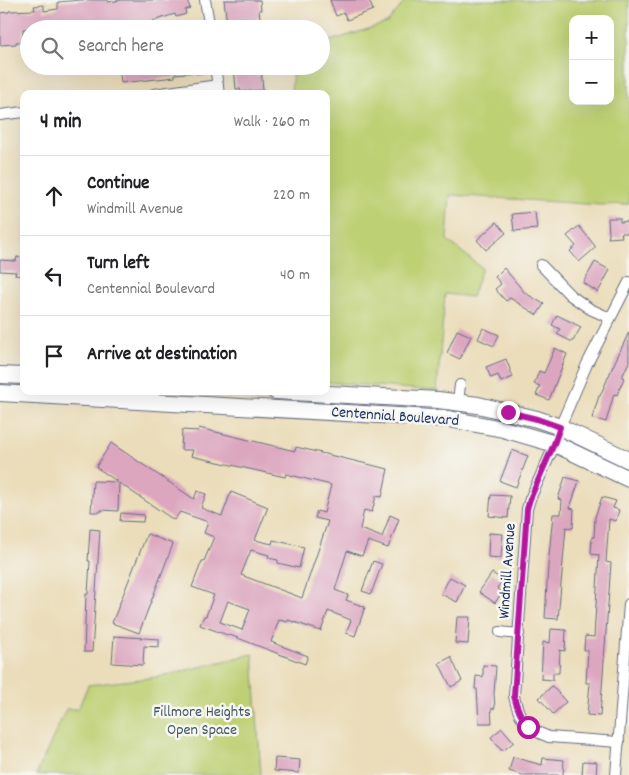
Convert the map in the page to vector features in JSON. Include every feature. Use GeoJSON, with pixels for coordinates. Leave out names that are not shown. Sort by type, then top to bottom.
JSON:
{"type":"FeatureCollection","features":[{"type":"Feature","properties":{"kind":"main road"},"geometry":{"type":"LineString","coordinates":[[0,375],[20,376]]}},
{"type":"Feature","properties":{"kind":"main road","name":"Centennial Boulevard"},"geometry":{"type":"LineString","coordinates":[[0,393],[20,394]]}},
{"type":"Feature","properties":{"kind":"main road","name":"Centennial Boulevard"},"geometry":{"type":"LineString","coordinates":[[330,394],[458,402],[478,405],[537,419],[560,427],[629,460]]}},
{"type":"Feature","properties":{"kind":"main road","name":"Centennial Boulevard"},"geometry":{"type":"LineString","coordinates":[[35,395],[449,419],[503,429],[554,444],[629,479]]}},
{"type":"Feature","properties":{"kind":"street"},"geometry":{"type":"LineString","coordinates":[[205,0],[208,20]]}},
{"type":"Feature","properties":{"kind":"street"},"geometry":{"type":"LineString","coordinates":[[205,90],[218,89],[216,75]]}},
{"type":"Feature","properties":{"kind":"street"},"geometry":{"type":"LineString","coordinates":[[0,115],[20,112]]}},
{"type":"Feature","properties":{"kind":"street"},"geometry":{"type":"LineString","coordinates":[[541,265],[570,295],[590,309],[610,318]]}},
{"type":"Feature","properties":{"kind":"street","name":"Windmill Avenue"},"geometry":{"type":"LineString","coordinates":[[618,742],[548,737],[538,733],[528,727],[519,713],[514,696],[527,509],[587,364],[629,282]]}},
{"type":"Feature","properties":{"kind":"street"},"geometry":{"type":"LineString","coordinates":[[458,402],[460,385]]}},
{"type":"Feature","properties":{"kind":"street"},"geometry":{"type":"LineString","coordinates":[[616,775],[629,604]]}},
{"type":"Feature","properties":{"kind":"street"},"geometry":{"type":"LineString","coordinates":[[500,632],[519,634]]}},
{"type":"Feature","properties":{"kind":"green space"},"geometry":{"type":"Polygon","coordinates":[[[406,0],[629,0],[629,204],[601,205],[450,195],[447,240],[482,268],[472,297],[445,294],[437,391],[330,382],[330,90],[291,90],[292,75],[330,75],[330,41],[387,23],[406,0]]]}},
{"type":"Feature","properties":{"kind":"green space","name":"Fillmore Heights Open Space"},"geometry":{"type":"Polygon","coordinates":[[[253,654],[261,775],[36,775],[66,709],[78,709],[88,685],[158,677],[253,654]]]}},
{"type":"Feature","properties":{"kind":"building"},"geometry":{"type":"Polygon","coordinates":[[[81,0],[108,0],[108,2],[123,0],[187,0],[190,8],[185,10],[186,14],[176,17],[175,14],[156,20],[20,20],[20,42],[0,45],[0,13],[35,10],[34,6],[44,5],[44,11],[58,9],[58,2],[81,0]]]}},
{"type":"Feature","properties":{"kind":"building"},"geometry":{"type":"Polygon","coordinates":[[[224,0],[260,0],[260,18],[226,20],[224,0]]]}},
{"type":"Feature","properties":{"kind":"building"},"geometry":{"type":"Polygon","coordinates":[[[330,0],[369,0],[373,10],[347,20],[344,13],[336,16],[330,0]]]}},
{"type":"Feature","properties":{"kind":"building"},"geometry":{"type":"Polygon","coordinates":[[[120,75],[175,75],[175,77],[121,83],[120,75]]]}},
{"type":"Feature","properties":{"kind":"building"},"geometry":{"type":"Polygon","coordinates":[[[235,75],[262,75],[263,90],[236,89],[235,75]]]}},
{"type":"Feature","properties":{"kind":"building"},"geometry":{"type":"Polygon","coordinates":[[[535,212],[537,229],[514,231],[512,214],[535,212]]]}},
{"type":"Feature","properties":{"kind":"building"},"geometry":{"type":"Polygon","coordinates":[[[608,218],[620,218],[620,222],[629,221],[629,233],[621,233],[622,237],[608,238],[608,218]]]}},
{"type":"Feature","properties":{"kind":"building"},"geometry":{"type":"Polygon","coordinates":[[[497,222],[506,233],[486,250],[477,240],[497,222]]]}},
{"type":"Feature","properties":{"kind":"building"},"geometry":{"type":"Polygon","coordinates":[[[579,226],[595,248],[579,262],[570,251],[576,246],[567,236],[579,226]]]}},
{"type":"Feature","properties":{"kind":"building"},"geometry":{"type":"Polygon","coordinates":[[[17,257],[20,257],[20,276],[15,275],[16,272],[0,271],[0,260],[16,261],[17,257]]]}},
{"type":"Feature","properties":{"kind":"building"},"geometry":{"type":"Polygon","coordinates":[[[595,262],[610,270],[598,292],[583,283],[595,262]]]}},
{"type":"Feature","properties":{"kind":"building"},"geometry":{"type":"Polygon","coordinates":[[[504,268],[525,293],[544,304],[537,315],[510,298],[506,301],[495,289],[501,284],[495,277],[504,268]]]}},
{"type":"Feature","properties":{"kind":"building"},"geometry":{"type":"Polygon","coordinates":[[[557,315],[581,327],[573,341],[557,334],[560,329],[552,325],[557,315]]]}},
{"type":"Feature","properties":{"kind":"building"},"geometry":{"type":"Polygon","coordinates":[[[483,328],[499,335],[494,346],[478,339],[483,328]]]}},
{"type":"Feature","properties":{"kind":"building"},"geometry":{"type":"Polygon","coordinates":[[[457,330],[471,336],[460,359],[447,353],[457,330]]]}},
{"type":"Feature","properties":{"kind":"building"},"geometry":{"type":"Polygon","coordinates":[[[629,332],[629,362],[617,395],[614,394],[606,422],[592,418],[599,396],[629,332]]]}},
{"type":"Feature","properties":{"kind":"building"},"geometry":{"type":"Polygon","coordinates":[[[555,348],[567,354],[549,400],[536,395],[540,386],[534,384],[539,371],[544,373],[555,348]]]}},
{"type":"Feature","properties":{"kind":"building"},"geometry":{"type":"Polygon","coordinates":[[[506,359],[513,377],[501,382],[498,375],[491,378],[486,367],[506,359]]]}},
{"type":"Feature","properties":{"kind":"building"},"geometry":{"type":"Polygon","coordinates":[[[199,428],[295,451],[296,447],[388,469],[382,497],[376,496],[372,512],[364,510],[360,529],[382,537],[390,515],[399,519],[388,548],[368,541],[362,556],[347,551],[335,590],[348,595],[346,600],[365,607],[355,636],[346,633],[351,620],[328,611],[321,631],[288,620],[287,622],[279,620],[271,642],[308,656],[305,664],[200,625],[204,616],[206,616],[214,595],[192,587],[214,537],[204,533],[208,522],[180,512],[174,520],[119,483],[118,511],[101,510],[101,512],[91,512],[93,481],[118,482],[96,467],[111,443],[194,499],[197,491],[206,494],[201,508],[222,516],[231,492],[268,507],[255,540],[272,544],[273,540],[304,547],[299,568],[278,563],[278,560],[268,558],[269,555],[251,550],[241,575],[302,598],[328,521],[315,518],[317,511],[324,513],[331,485],[286,474],[285,477],[191,456],[193,450],[181,450],[182,430],[198,431],[199,428]],[[228,601],[220,622],[242,630],[250,609],[228,601]]]}},
{"type":"Feature","properties":{"kind":"building"},"geometry":{"type":"Polygon","coordinates":[[[512,450],[528,456],[516,487],[500,481],[512,450]]]}},
{"type":"Feature","properties":{"kind":"building"},"geometry":{"type":"Polygon","coordinates":[[[565,477],[579,481],[570,508],[574,509],[573,528],[566,527],[558,619],[545,618],[553,514],[561,514],[562,500],[558,499],[565,477]]]}},
{"type":"Feature","properties":{"kind":"building"},"geometry":{"type":"Polygon","coordinates":[[[491,495],[510,496],[508,518],[489,516],[491,495]]]}},
{"type":"Feature","properties":{"kind":"building"},"geometry":{"type":"Polygon","coordinates":[[[602,497],[616,501],[613,508],[619,510],[616,521],[609,519],[606,562],[611,563],[600,716],[587,715],[590,683],[586,683],[588,650],[584,650],[585,636],[594,637],[599,555],[591,554],[595,517],[602,497]]]}},
{"type":"Feature","properties":{"kind":"building"},"geometry":{"type":"Polygon","coordinates":[[[121,513],[144,515],[143,522],[120,521],[121,513]]]}},
{"type":"Feature","properties":{"kind":"building"},"geometry":{"type":"Polygon","coordinates":[[[90,529],[100,530],[92,652],[84,652],[86,594],[88,594],[90,561],[88,561],[90,529]]]}},
{"type":"Feature","properties":{"kind":"building"},"geometry":{"type":"Polygon","coordinates":[[[489,533],[503,534],[501,558],[488,557],[489,533]]]}},
{"type":"Feature","properties":{"kind":"building"},"geometry":{"type":"Polygon","coordinates":[[[147,534],[173,544],[139,633],[112,623],[147,534]]]}},
{"type":"Feature","properties":{"kind":"building"},"geometry":{"type":"Polygon","coordinates":[[[373,561],[382,564],[371,594],[362,591],[373,561]]]}},
{"type":"Feature","properties":{"kind":"building"},"geometry":{"type":"Polygon","coordinates":[[[492,573],[503,580],[497,588],[502,592],[495,603],[479,592],[492,573]]]}},
{"type":"Feature","properties":{"kind":"building"},"geometry":{"type":"Polygon","coordinates":[[[450,577],[465,585],[457,602],[441,594],[450,577]]]}},
{"type":"Feature","properties":{"kind":"building"},"geometry":{"type":"Polygon","coordinates":[[[457,617],[470,617],[468,644],[455,643],[457,617]]]}},
{"type":"Feature","properties":{"kind":"building"},"geometry":{"type":"Polygon","coordinates":[[[551,629],[566,630],[565,651],[560,650],[559,673],[553,673],[553,680],[541,679],[543,642],[550,643],[551,629]]]}},
{"type":"Feature","properties":{"kind":"building"},"geometry":{"type":"Polygon","coordinates":[[[114,636],[159,639],[159,647],[144,646],[143,665],[112,663],[114,636]]]}},
{"type":"Feature","properties":{"kind":"building"},"geometry":{"type":"Polygon","coordinates":[[[451,657],[462,681],[451,687],[439,663],[451,657]]]}},
{"type":"Feature","properties":{"kind":"building"},"geometry":{"type":"Polygon","coordinates":[[[483,665],[496,666],[495,708],[491,709],[492,723],[479,723],[477,689],[475,689],[476,676],[483,677],[483,665]]]}},
{"type":"Feature","properties":{"kind":"building"},"geometry":{"type":"Polygon","coordinates":[[[552,686],[566,702],[553,714],[539,698],[552,686]]]}},
{"type":"Feature","properties":{"kind":"building"},"geometry":{"type":"Polygon","coordinates":[[[502,728],[514,742],[504,750],[501,750],[491,737],[502,728]]]}},
{"type":"Feature","properties":{"kind":"building"},"geometry":{"type":"Polygon","coordinates":[[[513,757],[542,765],[543,758],[564,760],[563,775],[523,775],[509,771],[513,757]]]}},
{"type":"Feature","properties":{"kind":"building"},"geometry":{"type":"Polygon","coordinates":[[[275,758],[300,760],[299,773],[274,771],[275,758]]]}},
{"type":"Feature","properties":{"kind":"building"},"geometry":{"type":"Polygon","coordinates":[[[583,761],[597,762],[596,775],[582,775],[583,761]]]}},
{"type":"Feature","properties":{"kind":"route"},"geometry":{"type":"LineString","coordinates":[[508,412],[560,427],[527,509],[514,696],[521,718],[528,727]]}}]}
